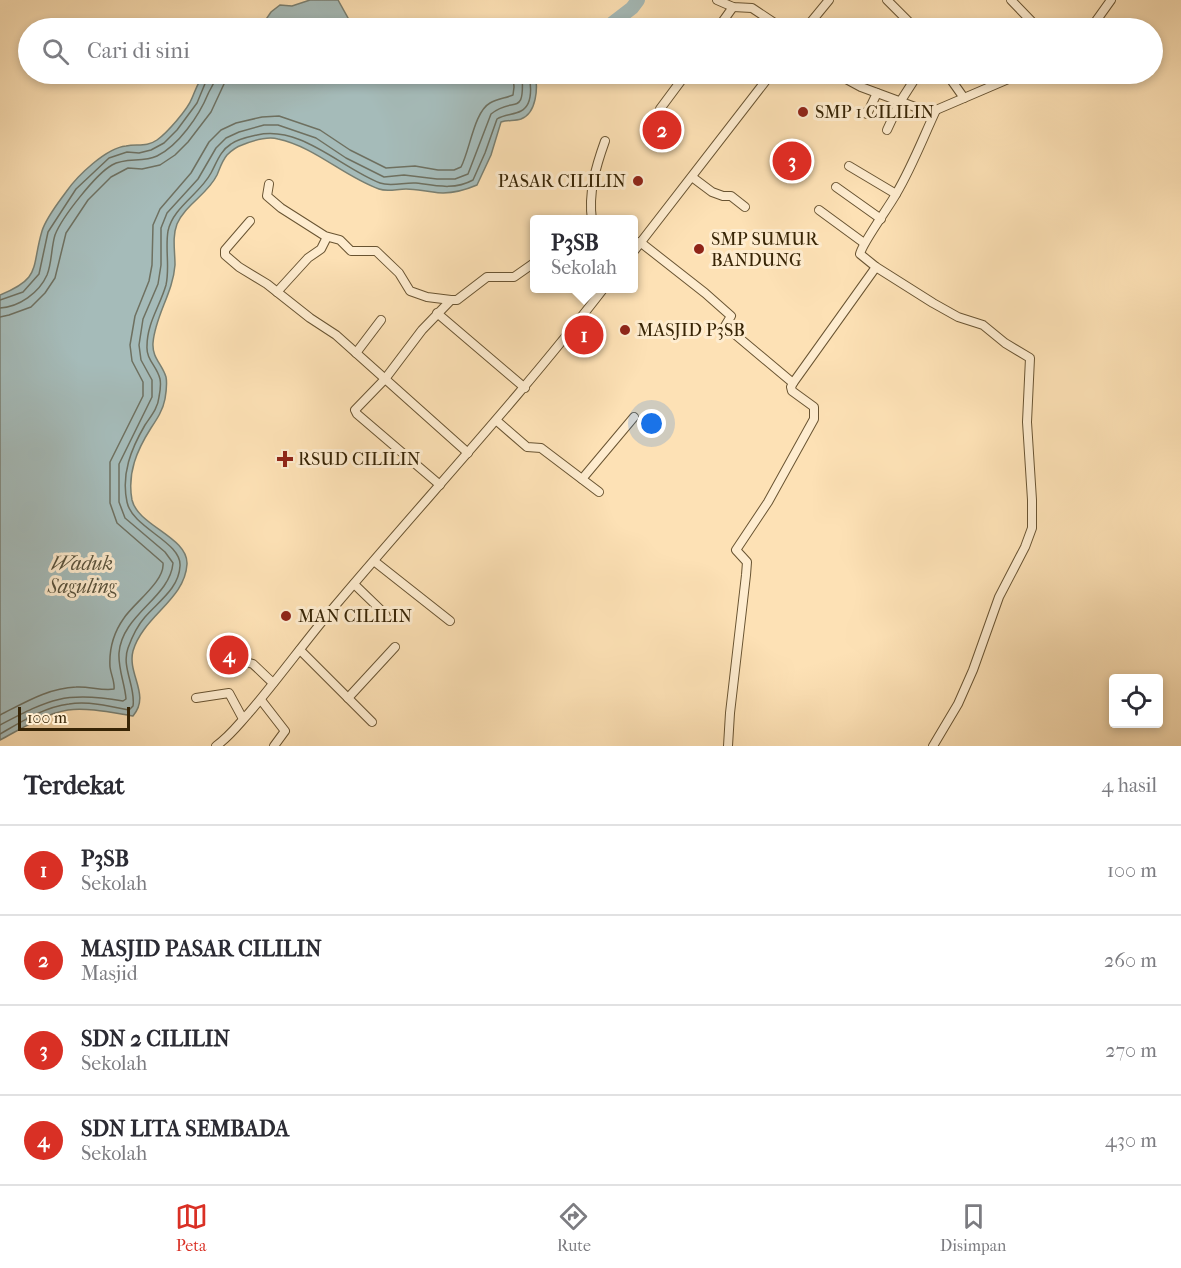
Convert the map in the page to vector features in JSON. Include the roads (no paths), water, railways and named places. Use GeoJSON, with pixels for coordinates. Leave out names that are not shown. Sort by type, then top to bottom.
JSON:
{"type":"FeatureCollection","features":[{"type":"Feature","properties":{"kind":"street"},"geometry":{"type":"LineString","coordinates":[[717,0],[733,7],[752,4],[770,18]]}},
{"type":"Feature","properties":{"kind":"street"},"geometry":{"type":"LineString","coordinates":[[814,18],[829,0]]}},
{"type":"Feature","properties":{"kind":"street"},"geometry":{"type":"LineString","coordinates":[[887,0],[905,18]]}},
{"type":"Feature","properties":{"kind":"street"},"geometry":{"type":"LineString","coordinates":[[1011,0],[1028,18]]}},
{"type":"Feature","properties":{"kind":"street"},"geometry":{"type":"LineString","coordinates":[[1098,18],[1111,0]]}},
{"type":"Feature","properties":{"kind":"street"},"geometry":{"type":"LineString","coordinates":[[725,18],[733,7]]}},
{"type":"Feature","properties":{"kind":"street"},"geometry":{"type":"LineString","coordinates":[[660,109],[679,84]]}},
{"type":"Feature","properties":{"kind":"street"},"geometry":{"type":"LineString","coordinates":[[638,245],[763,84]]}},
{"type":"Feature","properties":{"kind":"street"},"geometry":{"type":"LineString","coordinates":[[855,84],[915,107],[936,110],[997,84]]}},
{"type":"Feature","properties":{"kind":"street"},"geometry":{"type":"LineString","coordinates":[[887,130],[912,84]]}},
{"type":"Feature","properties":{"kind":"street"},"geometry":{"type":"LineString","coordinates":[[954,84],[964,98]]}},
{"type":"Feature","properties":{"kind":"street"},"geometry":{"type":"LineString","coordinates":[[860,112],[867,114],[877,93]]}},
{"type":"Feature","properties":{"kind":"street"},"geometry":{"type":"LineString","coordinates":[[933,746],[958,704],[974,670],[999,597],[1025,547],[1032,528],[1027,422],[1030,359],[1025,353],[1005,343],[983,325],[958,317],[861,256],[860,250],[896,194],[936,110]]}},
{"type":"Feature","properties":{"kind":"street"},"geometry":{"type":"LineString","coordinates":[[592,215],[594,180],[605,141]]}},
{"type":"Feature","properties":{"kind":"street"},"geometry":{"type":"LineString","coordinates":[[849,166],[896,194]]}},
{"type":"Feature","properties":{"kind":"street"},"geometry":{"type":"LineString","coordinates":[[692,177],[712,192],[731,196],[745,207]]}},
{"type":"Feature","properties":{"kind":"street"},"geometry":{"type":"LineString","coordinates":[[269,184],[267,193],[269,198],[281,208],[327,237],[340,240],[351,251],[376,250],[399,273],[410,291],[427,297],[457,300],[488,277],[514,277],[530,265]]}},
{"type":"Feature","properties":{"kind":"street"},"geometry":{"type":"LineString","coordinates":[[836,187],[881,219]]}},
{"type":"Feature","properties":{"kind":"street"},"geometry":{"type":"LineString","coordinates":[[819,210],[864,243]]}},
{"type":"Feature","properties":{"kind":"street"},"geometry":{"type":"LineString","coordinates":[[250,221],[224,253],[239,267],[336,335],[468,453]]}},
{"type":"Feature","properties":{"kind":"street"},"geometry":{"type":"LineString","coordinates":[[277,292],[308,258],[321,249],[327,237]]}},
{"type":"Feature","properties":{"kind":"street"},"geometry":{"type":"LineString","coordinates":[[640,242],[705,292],[731,316],[725,326],[793,383]]}},
{"type":"Feature","properties":{"kind":"street"},"geometry":{"type":"LineString","coordinates":[[728,746],[747,562],[736,550],[768,502],[814,419],[814,407],[792,391],[791,387],[876,267]]}},
{"type":"Feature","properties":{"kind":"street"},"geometry":{"type":"LineString","coordinates":[[216,746],[230,735],[261,700],[419,506],[525,388],[600,293]]}},
{"type":"Feature","properties":{"kind":"street"},"geometry":{"type":"LineString","coordinates":[[440,485],[355,412],[385,379],[437,313],[451,300]]}},
{"type":"Feature","properties":{"kind":"street"},"geometry":{"type":"LineString","coordinates":[[437,313],[525,388]]}},
{"type":"Feature","properties":{"kind":"street"},"geometry":{"type":"LineString","coordinates":[[356,353],[381,320]]}},
{"type":"Feature","properties":{"kind":"street"},"geometry":{"type":"LineString","coordinates":[[582,479],[634,417]]}},
{"type":"Feature","properties":{"kind":"street"},"geometry":{"type":"LineString","coordinates":[[497,421],[527,447],[541,448],[599,492]]}},
{"type":"Feature","properties":{"kind":"street"},"geometry":{"type":"LineString","coordinates":[[374,561],[450,621]]}},
{"type":"Feature","properties":{"kind":"street"},"geometry":{"type":"LineString","coordinates":[[354,584],[385,614],[387,620]]}},
{"type":"Feature","properties":{"kind":"street"},"geometry":{"type":"LineString","coordinates":[[348,698],[395,647]]}},
{"type":"Feature","properties":{"kind":"street"},"geometry":{"type":"LineString","coordinates":[[223,650],[253,664],[273,684]]}},
{"type":"Feature","properties":{"kind":"street"},"geometry":{"type":"LineString","coordinates":[[300,650],[372,722]]}},
{"type":"Feature","properties":{"kind":"street"},"geometry":{"type":"LineString","coordinates":[[196,698],[230,693],[243,719]]}},
{"type":"Feature","properties":{"kind":"street"},"geometry":{"type":"LineString","coordinates":[[261,700],[285,731],[274,746]]}},
{"type":"Feature","properties":{"kind":"water"},"geometry":{"type":"Polygon","coordinates":[[[310,0],[338,0],[348,18],[267,18],[280,5],[292,6],[310,0]]]}},
{"type":"Feature","properties":{"kind":"water","name":"Waduk Saguling"},"geometry":{"type":"Polygon","coordinates":[[[198,84],[536,84],[536,86],[533,106],[526,116],[519,120],[501,122],[491,155],[477,185],[456,192],[379,189],[353,177],[304,148],[274,138],[246,143],[227,155],[213,182],[185,211],[177,224],[174,239],[174,275],[154,333],[154,353],[166,377],[165,399],[160,414],[141,445],[134,462],[131,480],[132,500],[143,517],[180,546],[187,564],[185,577],[179,588],[145,628],[133,651],[133,668],[140,700],[138,708],[133,716],[83,709],[59,712],[33,722],[0,740],[0,295],[23,283],[29,277],[46,221],[77,178],[101,157],[118,148],[150,144],[157,140],[190,103],[198,84]]]}},
{"type":"Feature","properties":{"kind":"waterway"},"geometry":{"type":"LineString","coordinates":[[619,18],[638,0]]}},
{"type":"Feature","properties":{"kind":"place","name":"SMP 1 CILILIN"},"geometry":{"type":"Point","coordinates":[803,112]}},
{"type":"Feature","properties":{"kind":"place","name":"MASJID PASAR CILILIN"},"geometry":{"type":"Point","coordinates":[662,130]}},
{"type":"Feature","properties":{"kind":"place","name":"SDN 2 CILILIN"},"geometry":{"type":"Point","coordinates":[792,161]}},
{"type":"Feature","properties":{"kind":"place","name":"PASAR CILILIN"},"geometry":{"type":"Point","coordinates":[638,181]}},
{"type":"Feature","properties":{"kind":"place","name":"SMP SUMUR BANDUNG"},"geometry":{"type":"Point","coordinates":[699,249]}},
{"type":"Feature","properties":{"kind":"place","name":"MASJID P3SB"},"geometry":{"type":"Point","coordinates":[625,330]}},
{"type":"Feature","properties":{"kind":"place","name":"P3SB"},"geometry":{"type":"Point","coordinates":[584,335]}},
{"type":"Feature","properties":{"kind":"place","name":"RSUD CILILIN"},"geometry":{"type":"Point","coordinates":[285,459]}},
{"type":"Feature","properties":{"kind":"place","name":"MAN CILILIN"},"geometry":{"type":"Point","coordinates":[286,616]}},
{"type":"Feature","properties":{"kind":"place","name":"SDN LITA SEMBADA"},"geometry":{"type":"Point","coordinates":[229,655]}}]}
